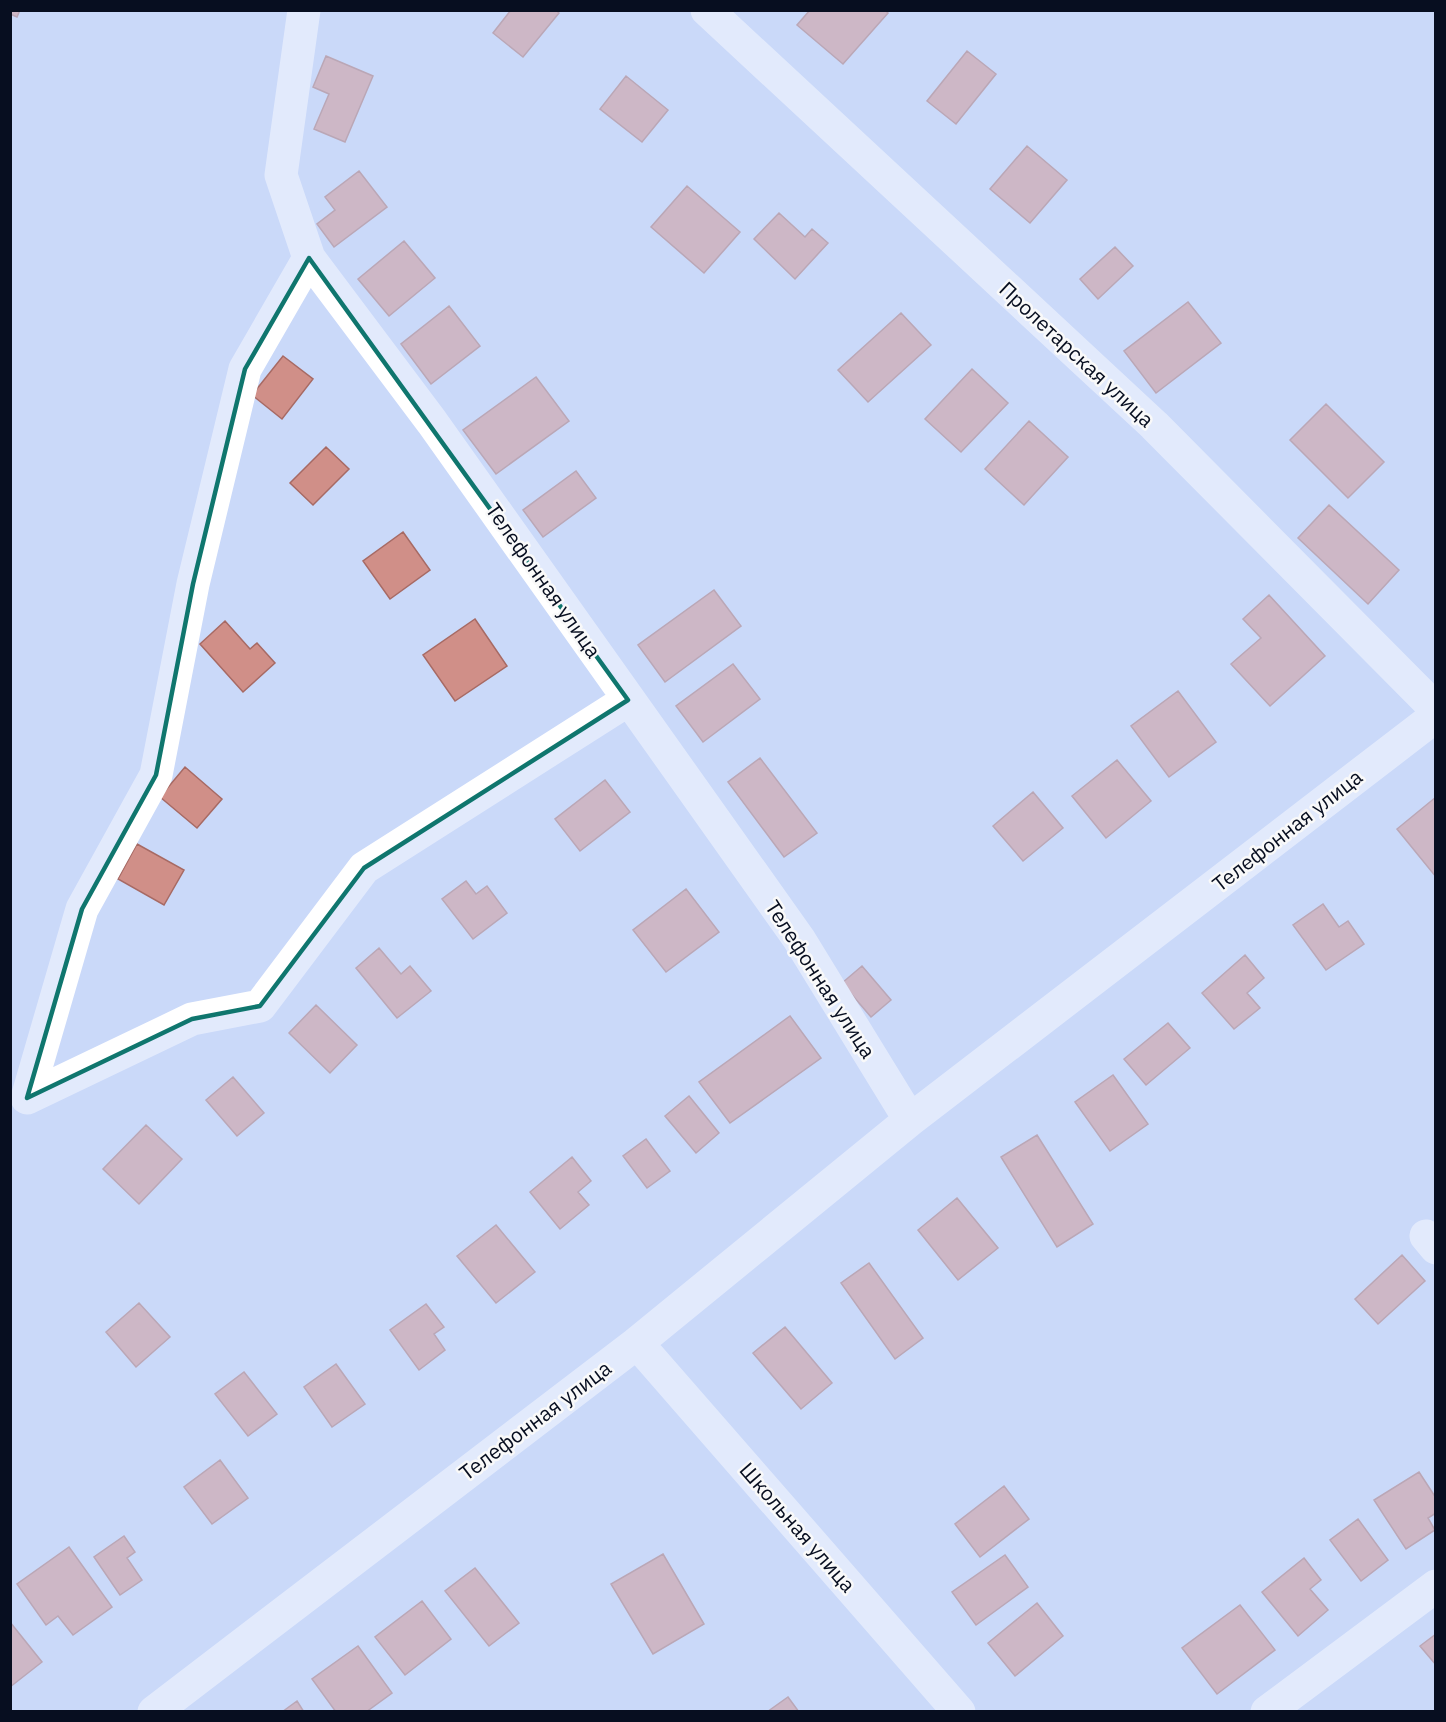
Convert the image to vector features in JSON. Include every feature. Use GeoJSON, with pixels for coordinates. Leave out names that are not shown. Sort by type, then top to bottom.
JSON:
{"type":"FeatureCollection","features":[{"type":"Feature","properties":{"kind":"street","name":"Телефонная улица"},"geometry":{"type":"LineString","coordinates":[[304,10],[281,175],[309,258],[432,422],[799,939],[910,1120]]}},
{"type":"Feature","properties":{"kind":"street","name":"Пролетарская улица"},"geometry":{"type":"LineString","coordinates":[[706,10],[1154,425],[1436,710]]}},
{"type":"Feature","properties":{"kind":"street"},"geometry":{"type":"LineString","coordinates":[[309,258],[245,369],[193,584],[156,774],[82,909],[27,1098],[192,1019],[260,1006],[364,868],[628,700]]}},
{"type":"Feature","properties":{"kind":"street","name":"Телефонная улица"},"geometry":{"type":"LineString","coordinates":[[154,1712],[637,1343],[910,1120],[1436,716]]}},
{"type":"Feature","properties":{"kind":"street","name":"Школьная улица"},"geometry":{"type":"LineString","coordinates":[[637,1343],[958,1712]]}},
{"type":"Feature","properties":{"kind":"street"},"geometry":{"type":"LineString","coordinates":[[1267,1712],[1436,1586]]}},
{"type":"Feature","properties":{"kind":"highlighted area"},"geometry":{"type":"Polygon","coordinates":[[[309,258],[628,700],[364,868],[260,1006],[192,1019],[27,1098],[82,909],[156,775],[193,584],[245,369],[309,258]]]}},
{"type":"Feature","properties":{"kind":"building"},"geometry":{"type":"Polygon","coordinates":[[[10,10],[20,10],[17,17],[10,14],[10,10]]]}},
{"type":"Feature","properties":{"kind":"building"},"geometry":{"type":"Polygon","coordinates":[[[511,10],[556,10],[559,13],[523,57],[493,33],[511,10]]]}},
{"type":"Feature","properties":{"kind":"building"},"geometry":{"type":"Polygon","coordinates":[[[810,10],[885,10],[888,13],[843,64],[797,25],[810,10]]]}},
{"type":"Feature","properties":{"kind":"building"},"geometry":{"type":"Polygon","coordinates":[[[967,51],[996,74],[956,124],[927,101],[967,51]]]}},
{"type":"Feature","properties":{"kind":"building"},"geometry":{"type":"Polygon","coordinates":[[[326,56],[373,76],[345,142],[314,129],[329,94],[313,87],[326,56]]]}},
{"type":"Feature","properties":{"kind":"building"},"geometry":{"type":"Polygon","coordinates":[[[626,76],[668,110],[642,142],[600,109],[626,76]]]}},
{"type":"Feature","properties":{"kind":"building"},"geometry":{"type":"Polygon","coordinates":[[[1027,146],[1067,180],[1030,223],[990,189],[1027,146]]]}},
{"type":"Feature","properties":{"kind":"building"},"geometry":{"type":"Polygon","coordinates":[[[359,171],[387,207],[334,247],[317,224],[335,210],[325,197],[359,171]]]}},
{"type":"Feature","properties":{"kind":"building"},"geometry":{"type":"Polygon","coordinates":[[[687,186],[740,232],[704,273],[651,227],[687,186]]]}},
{"type":"Feature","properties":{"kind":"building"},"geometry":{"type":"Polygon","coordinates":[[[779,213],[805,237],[812,229],[828,243],[795,279],[754,239],[779,213]]]}},
{"type":"Feature","properties":{"kind":"building"},"geometry":{"type":"Polygon","coordinates":[[[404,241],[435,278],[389,316],[358,279],[404,241]]]}},
{"type":"Feature","properties":{"kind":"building"},"geometry":{"type":"Polygon","coordinates":[[[1115,247],[1133,266],[1098,299],[1080,279],[1115,247]]]}},
{"type":"Feature","properties":{"kind":"building"},"geometry":{"type":"Polygon","coordinates":[[[1188,302],[1221,343],[1156,393],[1124,351],[1188,302]]]}},
{"type":"Feature","properties":{"kind":"building"},"geometry":{"type":"Polygon","coordinates":[[[449,306],[480,346],[431,384],[401,344],[449,306]]]}},
{"type":"Feature","properties":{"kind":"building"},"geometry":{"type":"Polygon","coordinates":[[[901,313],[931,345],[868,402],[838,370],[901,313]]]}},
{"type":"Feature","properties":{"kind":"building"},"geometry":{"type":"Polygon","coordinates":[[[283,356],[313,379],[282,419],[252,395],[283,356]]]}},
{"type":"Feature","properties":{"kind":"building"},"geometry":{"type":"Polygon","coordinates":[[[972,369],[1008,403],[961,452],[925,419],[972,369]]]}},
{"type":"Feature","properties":{"kind":"building"},"geometry":{"type":"Polygon","coordinates":[[[536,377],[569,421],[496,474],[463,430],[536,377]]]}},
{"type":"Feature","properties":{"kind":"building"},"geometry":{"type":"Polygon","coordinates":[[[1326,404],[1384,462],[1348,498],[1290,440],[1326,404]]]}},
{"type":"Feature","properties":{"kind":"building"},"geometry":{"type":"Polygon","coordinates":[[[1029,421],[1068,457],[1024,505],[985,469],[1029,421]]]}},
{"type":"Feature","properties":{"kind":"building"},"geometry":{"type":"Polygon","coordinates":[[[326,447],[349,469],[313,505],[290,483],[326,447]]]}},
{"type":"Feature","properties":{"kind":"building"},"geometry":{"type":"Polygon","coordinates":[[[576,471],[596,498],[543,537],[523,510],[576,471]]]}},
{"type":"Feature","properties":{"kind":"building"},"geometry":{"type":"Polygon","coordinates":[[[1329,505],[1399,570],[1368,604],[1298,538],[1329,505]]]}},
{"type":"Feature","properties":{"kind":"building"},"geometry":{"type":"Polygon","coordinates":[[[403,532],[430,570],[390,599],[363,561],[403,532]]]}},
{"type":"Feature","properties":{"kind":"building"},"geometry":{"type":"Polygon","coordinates":[[[714,590],[741,626],[665,682],[638,645],[714,590]]]}},
{"type":"Feature","properties":{"kind":"building"},"geometry":{"type":"Polygon","coordinates":[[[1269,595],[1325,656],[1270,706],[1231,664],[1261,638],[1243,619],[1269,595]]]}},
{"type":"Feature","properties":{"kind":"building"},"geometry":{"type":"Polygon","coordinates":[[[475,619],[507,666],[455,701],[423,655],[475,619]]]}},
{"type":"Feature","properties":{"kind":"building"},"geometry":{"type":"Polygon","coordinates":[[[225,621],[250,649],[257,643],[275,663],[243,692],[200,644],[225,621]]]}},
{"type":"Feature","properties":{"kind":"building"},"geometry":{"type":"Polygon","coordinates":[[[733,664],[760,699],[703,742],[676,706],[733,664]]]}},
{"type":"Feature","properties":{"kind":"building"},"geometry":{"type":"Polygon","coordinates":[[[1178,691],[1216,742],[1169,777],[1131,726],[1178,691]]]}},
{"type":"Feature","properties":{"kind":"building"},"geometry":{"type":"Polygon","coordinates":[[[760,758],[817,833],[784,857],[728,782],[760,758]]]}},
{"type":"Feature","properties":{"kind":"building"},"geometry":{"type":"Polygon","coordinates":[[[1117,760],[1151,801],[1106,838],[1072,796],[1117,760]]]}},
{"type":"Feature","properties":{"kind":"building"},"geometry":{"type":"Polygon","coordinates":[[[185,767],[222,799],[197,828],[160,797],[185,767]]]}},
{"type":"Feature","properties":{"kind":"building"},"geometry":{"type":"Polygon","coordinates":[[[605,780],[630,812],[580,851],[555,819],[605,780]]]}},
{"type":"Feature","properties":{"kind":"building"},"geometry":{"type":"Polygon","coordinates":[[[1033,792],[1063,828],[1023,861],[993,826],[1033,792]]]}},
{"type":"Feature","properties":{"kind":"building"},"geometry":{"type":"Polygon","coordinates":[[[1436,797],[1436,877],[1397,829],[1436,797]]]}},
{"type":"Feature","properties":{"kind":"building"},"geometry":{"type":"Polygon","coordinates":[[[137,844],[184,870],[164,905],[118,879],[137,844]]]}},
{"type":"Feature","properties":{"kind":"building"},"geometry":{"type":"Polygon","coordinates":[[[466,881],[476,894],[487,886],[507,913],[473,939],[442,899],[466,881]]]}},
{"type":"Feature","properties":{"kind":"building"},"geometry":{"type":"Polygon","coordinates":[[[686,889],[719,932],[666,972],[633,930],[686,889]]]}},
{"type":"Feature","properties":{"kind":"building"},"geometry":{"type":"Polygon","coordinates":[[[1323,904],[1339,927],[1348,921],[1364,944],[1326,970],[1293,925],[1323,904]]]}},
{"type":"Feature","properties":{"kind":"building"},"geometry":{"type":"Polygon","coordinates":[[[379,948],[401,974],[410,966],[431,991],[397,1018],[356,968],[379,948]]]}},
{"type":"Feature","properties":{"kind":"building"},"geometry":{"type":"Polygon","coordinates":[[[1245,955],[1264,978],[1247,993],[1260,1008],[1234,1029],[1202,993],[1245,955]]]}},
{"type":"Feature","properties":{"kind":"building"},"geometry":{"type":"Polygon","coordinates":[[[862,966],[891,1000],[871,1017],[842,983],[862,966]]]}},
{"type":"Feature","properties":{"kind":"building"},"geometry":{"type":"Polygon","coordinates":[[[316,1005],[357,1045],[330,1073],[289,1033],[316,1005]]]}},
{"type":"Feature","properties":{"kind":"building"},"geometry":{"type":"Polygon","coordinates":[[[790,1016],[821,1058],[730,1123],[699,1082],[790,1016]]]}},
{"type":"Feature","properties":{"kind":"building"},"geometry":{"type":"Polygon","coordinates":[[[1168,1023],[1190,1048],[1146,1085],[1124,1059],[1168,1023]]]}},
{"type":"Feature","properties":{"kind":"building"},"geometry":{"type":"Polygon","coordinates":[[[1113,1075],[1148,1124],[1110,1151],[1075,1102],[1113,1075]]]}},
{"type":"Feature","properties":{"kind":"building"},"geometry":{"type":"Polygon","coordinates":[[[233,1077],[264,1113],[237,1136],[206,1100],[233,1077]]]}},
{"type":"Feature","properties":{"kind":"building"},"geometry":{"type":"Polygon","coordinates":[[[689,1096],[719,1133],[696,1153],[665,1116],[689,1096]]]}},
{"type":"Feature","properties":{"kind":"building"},"geometry":{"type":"Polygon","coordinates":[[[146,1125],[182,1159],[139,1204],[103,1169],[146,1125]]]}},
{"type":"Feature","properties":{"kind":"building"},"geometry":{"type":"Polygon","coordinates":[[[1037,1135],[1093,1224],[1057,1247],[1001,1157],[1037,1135]]]}},
{"type":"Feature","properties":{"kind":"building"},"geometry":{"type":"Polygon","coordinates":[[[646,1139],[670,1171],[647,1188],[623,1156],[646,1139]]]}},
{"type":"Feature","properties":{"kind":"building"},"geometry":{"type":"Polygon","coordinates":[[[572,1157],[591,1181],[578,1192],[589,1205],[560,1229],[530,1192],[572,1157]]]}},
{"type":"Feature","properties":{"kind":"building"},"geometry":{"type":"Polygon","coordinates":[[[957,1198],[998,1248],[958,1280],[918,1230],[957,1198]]]}},
{"type":"Feature","properties":{"kind":"building"},"geometry":{"type":"Polygon","coordinates":[[[496,1225],[535,1272],[496,1303],[457,1256],[496,1225]]]}},
{"type":"Feature","properties":{"kind":"building"},"geometry":{"type":"Polygon","coordinates":[[[1402,1255],[1425,1281],[1378,1324],[1355,1299],[1402,1255]]]}},
{"type":"Feature","properties":{"kind":"building"},"geometry":{"type":"Polygon","coordinates":[[[869,1263],[923,1338],[895,1359],[841,1283],[869,1263]]]}},
{"type":"Feature","properties":{"kind":"building"},"geometry":{"type":"Polygon","coordinates":[[[139,1303],[170,1337],[136,1367],[106,1332],[139,1303]]]}},
{"type":"Feature","properties":{"kind":"building"},"geometry":{"type":"Polygon","coordinates":[[[426,1304],[444,1327],[434,1334],[445,1350],[419,1370],[390,1330],[426,1304]]]}},
{"type":"Feature","properties":{"kind":"building"},"geometry":{"type":"Polygon","coordinates":[[[785,1327],[832,1383],[801,1409],[753,1353],[785,1327]]]}},
{"type":"Feature","properties":{"kind":"building"},"geometry":{"type":"Polygon","coordinates":[[[336,1364],[365,1404],[332,1427],[304,1387],[336,1364]]]}},
{"type":"Feature","properties":{"kind":"building"},"geometry":{"type":"Polygon","coordinates":[[[244,1372],[277,1414],[248,1436],[215,1394],[244,1372]]]}},
{"type":"Feature","properties":{"kind":"building"},"geometry":{"type":"Polygon","coordinates":[[[220,1460],[248,1498],[212,1524],[184,1487],[220,1460]]]}},
{"type":"Feature","properties":{"kind":"building"},"geometry":{"type":"Polygon","coordinates":[[[1419,1472],[1436,1498],[1436,1513],[1428,1518],[1435,1530],[1406,1549],[1374,1500],[1419,1472]]]}},
{"type":"Feature","properties":{"kind":"building"},"geometry":{"type":"Polygon","coordinates":[[[1004,1486],[1029,1519],[980,1557],[955,1524],[1004,1486]]]}},
{"type":"Feature","properties":{"kind":"building"},"geometry":{"type":"Polygon","coordinates":[[[1358,1519],[1388,1560],[1361,1581],[1330,1540],[1358,1519]]]}},
{"type":"Feature","properties":{"kind":"building"},"geometry":{"type":"Polygon","coordinates":[[[124,1536],[135,1552],[127,1558],[142,1580],[120,1595],[94,1557],[124,1536]]]}},
{"type":"Feature","properties":{"kind":"building"},"geometry":{"type":"Polygon","coordinates":[[[69,1547],[112,1607],[73,1635],[58,1616],[46,1625],[17,1584],[69,1547]]]}},
{"type":"Feature","properties":{"kind":"building"},"geometry":{"type":"Polygon","coordinates":[[[663,1554],[704,1624],[653,1654],[611,1584],[663,1554]]]}},
{"type":"Feature","properties":{"kind":"building"},"geometry":{"type":"Polygon","coordinates":[[[1005,1555],[1028,1587],[976,1625],[952,1592],[1005,1555]]]}},
{"type":"Feature","properties":{"kind":"building"},"geometry":{"type":"Polygon","coordinates":[[[1304,1558],[1321,1580],[1310,1589],[1328,1610],[1298,1636],[1262,1592],[1304,1558]]]}},
{"type":"Feature","properties":{"kind":"building"},"geometry":{"type":"Polygon","coordinates":[[[475,1568],[519,1623],[489,1646],[445,1591],[475,1568]]]}},
{"type":"Feature","properties":{"kind":"building"},"geometry":{"type":"Polygon","coordinates":[[[422,1601],[451,1639],[405,1675],[375,1637],[422,1601]]]}},
{"type":"Feature","properties":{"kind":"building"},"geometry":{"type":"Polygon","coordinates":[[[1037,1603],[1063,1636],[1015,1676],[988,1643],[1037,1603]]]}},
{"type":"Feature","properties":{"kind":"building"},"geometry":{"type":"Polygon","coordinates":[[[1240,1605],[1275,1650],[1217,1694],[1182,1648],[1240,1605]]]}},
{"type":"Feature","properties":{"kind":"building"},"geometry":{"type":"Polygon","coordinates":[[[10,1622],[42,1662],[10,1687],[10,1622]]]}},
{"type":"Feature","properties":{"kind":"building"},"geometry":{"type":"Polygon","coordinates":[[[1436,1634],[1436,1665],[1420,1646],[1436,1634]]]}},
{"type":"Feature","properties":{"kind":"building"},"geometry":{"type":"Polygon","coordinates":[[[358,1646],[392,1693],[366,1712],[336,1712],[312,1679],[358,1646]]]}},
{"type":"Feature","properties":{"kind":"building"},"geometry":{"type":"Polygon","coordinates":[[[788,1697],[799,1712],[767,1712],[788,1697]]]}},
{"type":"Feature","properties":{"kind":"building"},"geometry":{"type":"Polygon","coordinates":[[[297,1701],[304,1712],[282,1712],[297,1701]]]}}]}
